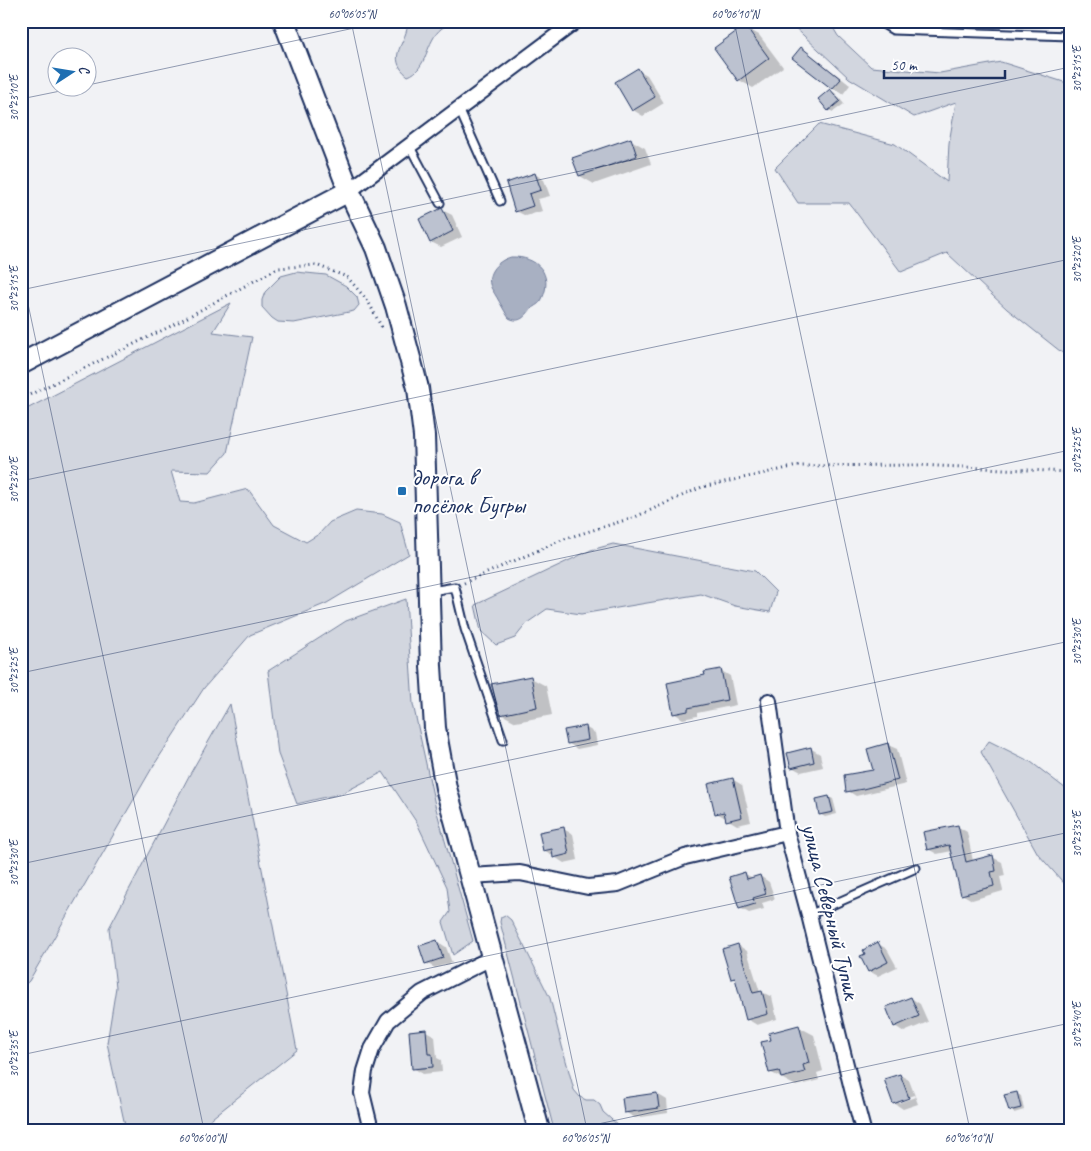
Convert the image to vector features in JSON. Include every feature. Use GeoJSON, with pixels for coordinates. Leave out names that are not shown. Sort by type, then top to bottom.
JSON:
{"type":"FeatureCollection","features":[{"type":"Feature","properties":{"kind":"main road"},"geometry":{"type":"LineString","coordinates":[[284,21],[349,191],[376,248],[396,306],[418,388],[424,436],[431,666],[435,728],[446,788],[539,1130]]}},
{"type":"Feature","properties":{"kind":"main road"},"geometry":{"type":"LineString","coordinates":[[21,364],[349,191]]}},
{"type":"Feature","properties":{"kind":"street"},"geometry":{"type":"LineString","coordinates":[[349,191],[576,21]]}},
{"type":"Feature","properties":{"kind":"street","name":"улица Северный Тупик"},"geometry":{"type":"LineString","coordinates":[[769,701],[787,833],[863,1130]]}},
{"type":"Feature","properties":{"kind":"street"},"geometry":{"type":"LineString","coordinates":[[470,876],[520,873],[588,887],[618,884],[685,857],[787,833]]}},
{"type":"Feature","properties":{"kind":"street"},"geometry":{"type":"LineString","coordinates":[[371,1130],[362,1093],[365,1071],[372,1049],[388,1021],[422,993],[491,958]]}},
{"type":"Feature","properties":{"kind":"lane"},"geometry":{"type":"LineString","coordinates":[[878,21],[893,30],[1070,36]]}},
{"type":"Feature","properties":{"kind":"lane"},"geometry":{"type":"LineString","coordinates":[[459,109],[500,201]]}},
{"type":"Feature","properties":{"kind":"lane"},"geometry":{"type":"LineString","coordinates":[[410,147],[440,203]]}},
{"type":"Feature","properties":{"kind":"lane"},"geometry":{"type":"LineString","coordinates":[[429,592],[455,587],[465,629],[503,740]]}},
{"type":"Feature","properties":{"kind":"lane"},"geometry":{"type":"LineString","coordinates":[[809,915],[916,868]]}},
{"type":"Feature","properties":{"kind":"path"},"geometry":{"type":"LineString","coordinates":[[21,399],[171,326],[278,268],[316,265],[347,277],[368,301],[386,336]]}},
{"type":"Feature","properties":{"kind":"path"},"geometry":{"type":"LineString","coordinates":[[455,587],[564,540],[635,517],[702,486],[796,466],[918,464],[1070,472]]}},
{"type":"Feature","properties":{"kind":"shaded area"},"geometry":{"type":"Polygon","coordinates":[[[408,21],[460,21],[442,28],[436,34],[419,67],[408,76],[401,69],[397,56],[405,36],[408,21]]]}},
{"type":"Feature","properties":{"kind":"shaded area"},"geometry":{"type":"Polygon","coordinates":[[[788,21],[829,21],[838,36],[871,67],[940,73],[1001,62],[1070,84],[1070,359],[1007,309],[947,253],[901,272],[849,203],[798,203],[775,168],[819,124],[895,144],[947,182],[949,143],[956,102],[914,117],[849,78],[788,21]]]}},
{"type":"Feature","properties":{"kind":"shaded area"},"geometry":{"type":"Polygon","coordinates":[[[296,272],[326,275],[346,286],[357,297],[359,305],[354,311],[294,323],[278,322],[262,307],[262,300],[265,292],[281,276],[296,272]]]}},
{"type":"Feature","properties":{"kind":"shaded area"},"geometry":{"type":"Polygon","coordinates":[[[231,303],[213,332],[252,337],[227,453],[210,472],[171,471],[180,502],[194,503],[248,489],[274,525],[306,542],[319,534],[330,522],[356,511],[382,514],[400,522],[409,554],[327,603],[250,635],[204,688],[152,768],[29,981],[21,988],[21,412],[231,303]]]}},
{"type":"Feature","properties":{"kind":"shaded area"},"geometry":{"type":"Polygon","coordinates":[[[613,544],[755,571],[776,592],[770,612],[735,606],[701,594],[581,614],[547,609],[527,623],[515,638],[496,645],[481,631],[475,605],[591,550],[613,544]]]}},
{"type":"Feature","properties":{"kind":"shaded area"},"geometry":{"type":"Polygon","coordinates":[[[406,599],[413,704],[435,805],[473,941],[453,955],[443,922],[450,912],[447,887],[417,823],[383,772],[343,793],[297,804],[278,754],[268,671],[346,621],[406,599]]]}},
{"type":"Feature","properties":{"kind":"shaded area"},"geometry":{"type":"Polygon","coordinates":[[[230,704],[297,1050],[197,1130],[126,1130],[107,1043],[116,987],[109,928],[190,774],[230,704]]]}},
{"type":"Feature","properties":{"kind":"shaded area"},"geometry":{"type":"Polygon","coordinates":[[[989,741],[1031,762],[1070,792],[1070,890],[1038,854],[981,752],[989,741]]]}},
{"type":"Feature","properties":{"kind":"shaded area"},"geometry":{"type":"Polygon","coordinates":[[[505,915],[511,920],[550,998],[574,1090],[580,1097],[586,1100],[594,1100],[600,1105],[603,1112],[620,1127],[620,1130],[554,1130],[500,922],[501,917],[505,915]]]}},
{"type":"Feature","properties":{"kind":"water"},"geometry":{"type":"Polygon","coordinates":[[[511,257],[520,257],[535,263],[541,268],[546,282],[541,301],[519,320],[513,320],[508,317],[489,280],[496,266],[511,257]]]}},
{"type":"Feature","properties":{"kind":"building"},"geometry":{"type":"Polygon","coordinates":[[[745,25],[769,58],[738,81],[714,48],[745,25]]]}},
{"type":"Feature","properties":{"kind":"building"},"geometry":{"type":"Polygon","coordinates":[[[801,47],[841,79],[832,89],[792,58],[801,47]]]}},
{"type":"Feature","properties":{"kind":"building"},"geometry":{"type":"Polygon","coordinates":[[[638,68],[655,97],[632,111],[615,82],[638,68]]]}},
{"type":"Feature","properties":{"kind":"building"},"geometry":{"type":"Polygon","coordinates":[[[830,89],[840,101],[828,111],[818,99],[830,89]]]}},
{"type":"Feature","properties":{"kind":"building"},"geometry":{"type":"Polygon","coordinates":[[[631,138],[637,156],[579,176],[572,158],[631,138]]]}},
{"type":"Feature","properties":{"kind":"building"},"geometry":{"type":"Polygon","coordinates":[[[535,173],[541,190],[529,194],[533,206],[515,212],[506,183],[535,173]]]}},
{"type":"Feature","properties":{"kind":"building"},"geometry":{"type":"Polygon","coordinates":[[[442,208],[453,231],[430,243],[419,219],[442,208]]]}},
{"type":"Feature","properties":{"kind":"building"},"geometry":{"type":"Polygon","coordinates":[[[721,669],[727,700],[688,708],[688,711],[673,714],[667,683],[705,675],[704,672],[721,669]]]}},
{"type":"Feature","properties":{"kind":"building"},"geometry":{"type":"Polygon","coordinates":[[[531,676],[537,707],[500,715],[491,684],[531,676]]]}},
{"type":"Feature","properties":{"kind":"building"},"geometry":{"type":"Polygon","coordinates":[[[586,726],[588,740],[567,744],[564,730],[586,726]]]}},
{"type":"Feature","properties":{"kind":"building"},"geometry":{"type":"Polygon","coordinates":[[[888,743],[898,780],[846,792],[844,775],[873,770],[867,749],[888,743]]]}},
{"type":"Feature","properties":{"kind":"building"},"geometry":{"type":"Polygon","coordinates":[[[811,747],[814,762],[791,768],[787,753],[811,747]]]}},
{"type":"Feature","properties":{"kind":"building"},"geometry":{"type":"Polygon","coordinates":[[[733,778],[742,817],[726,821],[724,812],[715,814],[708,784],[733,778]]]}},
{"type":"Feature","properties":{"kind":"building"},"geometry":{"type":"Polygon","coordinates":[[[829,796],[833,812],[819,815],[816,799],[829,796]]]}},
{"type":"Feature","properties":{"kind":"building"},"geometry":{"type":"Polygon","coordinates":[[[958,825],[966,862],[993,855],[996,871],[991,872],[994,886],[961,895],[949,845],[927,850],[923,832],[958,825]]]}},
{"type":"Feature","properties":{"kind":"building"},"geometry":{"type":"Polygon","coordinates":[[[564,827],[569,854],[553,858],[552,849],[543,851],[539,832],[564,827]]]}},
{"type":"Feature","properties":{"kind":"building"},"geometry":{"type":"Polygon","coordinates":[[[745,872],[747,879],[760,875],[766,894],[753,898],[755,904],[739,909],[729,877],[745,872]]]}},
{"type":"Feature","properties":{"kind":"building"},"geometry":{"type":"Polygon","coordinates":[[[437,940],[443,958],[425,964],[419,946],[437,940]]]}},
{"type":"Feature","properties":{"kind":"building"},"geometry":{"type":"Polygon","coordinates":[[[878,942],[888,962],[868,972],[860,956],[865,954],[863,950],[878,942]]]}},
{"type":"Feature","properties":{"kind":"building"},"geometry":{"type":"Polygon","coordinates":[[[738,944],[753,993],[762,991],[768,1014],[746,1020],[735,978],[731,979],[722,949],[738,944]]]}},
{"type":"Feature","properties":{"kind":"building"},"geometry":{"type":"Polygon","coordinates":[[[911,997],[919,1016],[894,1027],[886,1007],[911,997]]]}},
{"type":"Feature","properties":{"kind":"building"},"geometry":{"type":"Polygon","coordinates":[[[799,1025],[809,1063],[803,1065],[805,1072],[781,1078],[779,1071],[769,1073],[761,1042],[771,1040],[769,1033],[799,1025]]]}},
{"type":"Feature","properties":{"kind":"building"},"geometry":{"type":"Polygon","coordinates":[[[426,1029],[428,1054],[432,1054],[433,1067],[412,1069],[409,1031],[426,1029]]]}},
{"type":"Feature","properties":{"kind":"building"},"geometry":{"type":"Polygon","coordinates":[[[900,1074],[909,1098],[893,1104],[884,1079],[900,1074]]]}},
{"type":"Feature","properties":{"kind":"building"},"geometry":{"type":"Polygon","coordinates":[[[1017,1092],[1021,1108],[1009,1111],[1004,1095],[1017,1092]]]}},
{"type":"Feature","properties":{"kind":"building"},"geometry":{"type":"Polygon","coordinates":[[[657,1093],[659,1108],[624,1113],[622,1098],[657,1093]]]}},
{"type":"Feature","properties":{"kind":"place","name":"дорога в посёлок Бугры"},"geometry":{"type":"Point","coordinates":[402,491]}}]}
